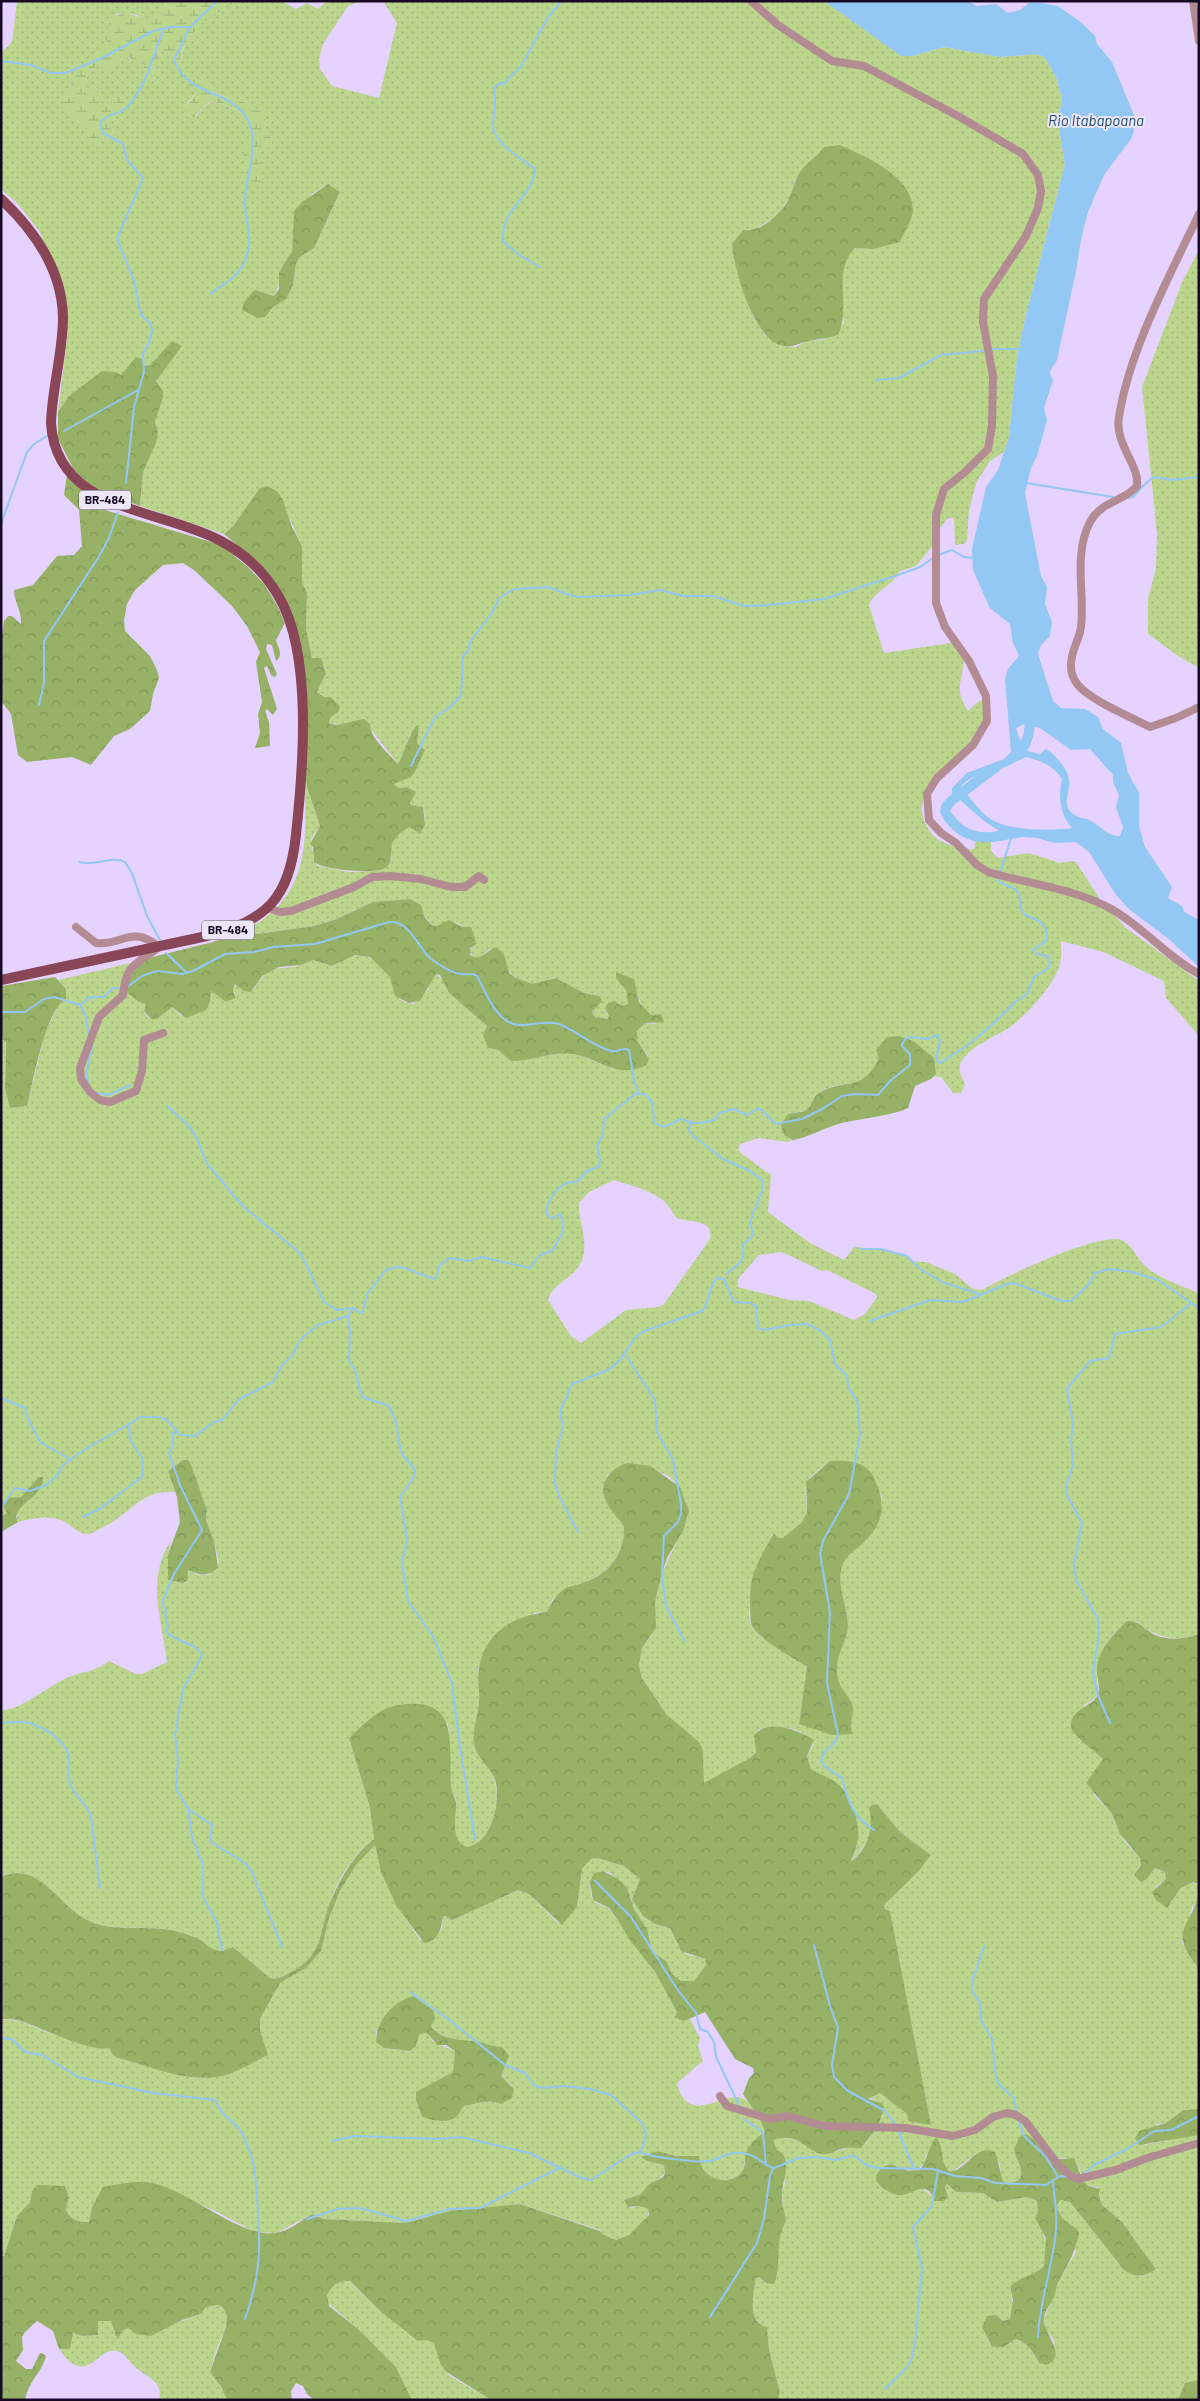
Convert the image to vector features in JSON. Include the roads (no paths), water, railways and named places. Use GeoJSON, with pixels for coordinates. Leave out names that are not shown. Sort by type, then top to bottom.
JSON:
{"type":"FeatureCollection","features":[{"type":"Feature","properties":{"kind":"main road","name":"BR-484"},"geometry":{"type":"LineString","coordinates":[[1,199],[24,222],[40,243],[59,288],[63,317],[51,424],[53,440],[59,456],[76,478],[98,496],[201,532],[249,559],[271,584],[280,598],[293,628],[300,661],[302,730],[299,805],[295,846],[287,880],[268,908],[260,915],[233,929],[159,947],[1,980]]}},
{"type":"Feature","properties":{"kind":"street"},"geometry":{"type":"LineString","coordinates":[[751,1],[778,25],[832,61],[864,66],[958,116],[1023,154],[1038,175],[1041,191],[1038,208],[1026,236],[984,299],[982,322],[993,376],[992,426],[988,449],[964,473],[944,489],[936,515],[936,602],[945,626],[969,661],[986,696],[988,721],[973,745],[937,778],[926,794],[929,820],[941,833],[966,851],[978,865],[999,875],[1074,894],[1112,909],[1182,965],[1199,974]]}},
{"type":"Feature","properties":{"kind":"street"},"geometry":{"type":"LineString","coordinates":[[1193,1],[1199,41]]}},
{"type":"Feature","properties":{"kind":"street"},"geometry":{"type":"LineString","coordinates":[[1199,214],[1158,300],[1128,378],[1118,418],[1118,432],[1122,446],[1135,471],[1137,486],[1132,492],[1100,509],[1091,522],[1082,546],[1081,628],[1071,655],[1071,668],[1078,685],[1089,694],[1150,727],[1199,707]]}},
{"type":"Feature","properties":{"kind":"street"},"geometry":{"type":"LineString","coordinates":[[268,908],[280,912],[291,911],[354,887],[372,877],[390,876],[421,879],[450,887],[465,887],[479,876],[484,880]]}},
{"type":"Feature","properties":{"kind":"street"},"geometry":{"type":"LineString","coordinates":[[76,927],[96,943],[113,943],[132,935],[141,936],[159,947],[128,970],[124,980],[123,995],[99,1017],[80,1068],[81,1079],[90,1092],[100,1100],[110,1102],[136,1091],[142,1071],[144,1040],[162,1034]]}},
{"type":"Feature","properties":{"kind":"street"},"geometry":{"type":"LineString","coordinates":[[720,2096],[727,2106],[770,2119],[787,2116],[825,2126],[906,2128],[952,2136],[975,2130],[993,2118],[1007,2113],[1016,2115],[1026,2121],[1059,2166],[1078,2179],[1116,2170],[1147,2158],[1199,2144]]}},
{"type":"Feature","properties":{"kind":"water","name":"Rio Itabapoana"},"geometry":{"type":"Polygon","coordinates":[[[824,1],[967,1],[977,6],[996,4],[1008,13],[1020,10],[1029,3],[1058,6],[1082,23],[1095,36],[1097,44],[1112,62],[1134,115],[1134,131],[1131,139],[1104,175],[1088,212],[1057,360],[1050,372],[1053,380],[1044,408],[1047,420],[1025,493],[1041,576],[1047,587],[1045,604],[1052,622],[1050,636],[1041,645],[1038,654],[1053,701],[1061,708],[1085,709],[1098,717],[1103,729],[1121,743],[1128,773],[1139,793],[1139,826],[1145,847],[1172,887],[1168,898],[1182,906],[1184,912],[1199,920],[1199,967],[1170,940],[1130,910],[1116,895],[1089,852],[1076,842],[1055,843],[1037,838],[1007,836],[984,821],[952,793],[952,788],[967,773],[1004,759],[1011,752],[1005,679],[1008,669],[1019,656],[1013,643],[1010,624],[990,608],[973,570],[972,549],[986,487],[998,470],[1009,437],[1017,358],[1025,319],[1065,164],[1058,123],[1062,99],[1057,79],[1043,56],[1035,54],[1000,57],[944,47],[912,56],[901,56],[824,1]],[[1024,724],[1016,728],[1019,738],[1027,751],[1040,754],[1046,749],[1064,767],[1069,780],[1067,806],[1072,813],[1090,820],[1109,833],[1120,836],[1123,827],[1116,807],[1119,795],[1113,782],[1113,775],[1090,749],[1071,750],[1040,728],[1024,724]],[[1026,757],[995,771],[972,778],[961,788],[985,814],[1002,824],[1033,829],[1054,830],[1072,828],[1065,817],[1061,805],[1062,779],[1055,770],[1046,764],[1026,757]]]}},
{"type":"Feature","properties":{"kind":"waterway"},"geometry":{"type":"LineString","coordinates":[[210,294],[238,273],[247,254],[249,238],[245,200],[252,156],[252,134],[250,124],[236,106],[187,80],[174,60],[190,27],[217,1]]}},
{"type":"Feature","properties":{"kind":"waterway"},"geometry":{"type":"LineString","coordinates":[[540,267],[519,255],[503,241],[507,220],[528,189],[535,171],[534,168],[508,149],[497,137],[493,123],[494,88],[500,83],[505,84],[520,67],[549,16],[562,1]]}},
{"type":"Feature","properties":{"kind":"waterway"},"geometry":{"type":"LineString","coordinates":[[1,61],[31,65],[51,73],[65,73],[102,58],[153,31],[170,27],[190,27]]}},
{"type":"Feature","properties":{"kind":"waterway"},"geometry":{"type":"LineString","coordinates":[[126,483],[134,407],[144,372],[143,354],[150,340],[152,330],[150,323],[141,315],[134,281],[117,239],[143,178],[127,160],[123,144],[103,133],[100,123],[106,117],[122,111],[136,96],[146,78],[164,28]]}},
{"type":"Feature","properties":{"kind":"waterway"},"geometry":{"type":"LineString","coordinates":[[993,349],[1021,349]]}},
{"type":"Feature","properties":{"kind":"waterway"},"geometry":{"type":"LineString","coordinates":[[876,380],[899,378],[941,355],[983,351]]}},
{"type":"Feature","properties":{"kind":"waterway"},"geometry":{"type":"LineString","coordinates":[[64,431],[138,390]]}},
{"type":"Feature","properties":{"kind":"waterway"},"geometry":{"type":"LineString","coordinates":[[1,524],[27,452],[34,444],[47,436]]}},
{"type":"Feature","properties":{"kind":"waterway"},"geometry":{"type":"LineString","coordinates":[[1127,498],[1133,497],[1154,477],[1171,480],[1199,477]]}},
{"type":"Feature","properties":{"kind":"waterway"},"geometry":{"type":"LineString","coordinates":[[1026,483],[1113,497]]}},
{"type":"Feature","properties":{"kind":"waterway"},"geometry":{"type":"LineString","coordinates":[[39,705],[44,683],[44,641],[98,558],[109,538],[118,512]]}},
{"type":"Feature","properties":{"kind":"waterway"},"geometry":{"type":"LineString","coordinates":[[941,554],[952,550],[964,557],[973,558]]}},
{"type":"Feature","properties":{"kind":"waterway"},"geometry":{"type":"LineString","coordinates":[[411,766],[435,717],[449,708],[461,696],[463,656],[468,651],[470,642],[492,613],[499,598],[514,589],[548,587],[580,597],[630,595],[660,590],[683,596],[713,596],[744,606],[769,605],[824,599],[920,567],[933,558]]}},
{"type":"Feature","properties":{"kind":"waterway","name":"Rio Itabapoana"},"geometry":{"type":"LineString","coordinates":[[1017,755],[1027,741],[1030,723],[1029,711]]}},
{"type":"Feature","properties":{"kind":"waterway","name":"Rio Itabapoana"},"geometry":{"type":"LineString","coordinates":[[996,767],[951,801],[946,807],[945,812],[958,828],[976,836],[994,837],[1018,833]]}},
{"type":"Feature","properties":{"kind":"waterway"},"geometry":{"type":"LineString","coordinates":[[1000,873],[1012,835]]}},
{"type":"Feature","properties":{"kind":"waterway"},"geometry":{"type":"LineString","coordinates":[[79,862],[91,863],[114,860],[125,862],[132,873],[147,916],[160,940]]}},
{"type":"Feature","properties":{"kind":"waterway"},"geometry":{"type":"LineString","coordinates":[[167,1106],[190,1127],[206,1162],[233,1195],[245,1208],[301,1254],[324,1302],[337,1310],[353,1308],[360,1313],[363,1312],[367,1294],[386,1270],[397,1267],[434,1279],[437,1277],[439,1266],[450,1258],[469,1261],[481,1257],[530,1268],[540,1255],[552,1251],[562,1234],[563,1224],[560,1214],[552,1219],[546,1213],[552,1196],[560,1187],[571,1182],[577,1182],[586,1172],[599,1166],[600,1160],[597,1146],[603,1135],[604,1119],[635,1094],[645,1094],[652,1102],[654,1121],[661,1126],[667,1126],[681,1119],[693,1123],[714,1120],[720,1113],[733,1109],[747,1115],[759,1108],[776,1124],[802,1119],[842,1096],[855,1094],[878,1095],[890,1081],[910,1065],[910,1054],[902,1046],[906,1039],[927,1039],[938,1035],[940,1041],[936,1060],[940,1063],[968,1045],[1015,1002],[1027,994],[1034,977],[1047,969],[1050,964],[1048,956],[1036,954],[1033,950],[1047,940],[1044,926],[1025,915],[1021,909],[1019,893],[999,882],[999,878]]}},
{"type":"Feature","properties":{"kind":"waterway"},"geometry":{"type":"LineString","coordinates":[[127,987],[142,976],[157,971],[182,974],[193,971],[225,954],[254,952],[273,947],[315,944],[389,922],[396,923],[402,925],[413,935],[431,959],[458,974],[473,974],[477,976],[494,1007],[500,1015],[513,1024],[559,1024],[604,1049],[613,1051],[629,1050],[634,1081],[639,1094]]}},
{"type":"Feature","properties":{"kind":"waterway"},"geometry":{"type":"LineString","coordinates":[[166,953],[187,973]]}},
{"type":"Feature","properties":{"kind":"waterway"},"geometry":{"type":"LineString","coordinates":[[80,1005],[90,997],[104,997],[113,988],[122,988]]}},
{"type":"Feature","properties":{"kind":"waterway"},"geometry":{"type":"LineString","coordinates":[[1,1012],[25,1012],[44,999],[54,997],[80,1005]]}},
{"type":"Feature","properties":{"kind":"waterway"},"geometry":{"type":"LineString","coordinates":[[80,1005],[85,1014],[89,1036]]}},
{"type":"Feature","properties":{"kind":"waterway"},"geometry":{"type":"LineString","coordinates":[[89,1085],[86,1073],[92,1046]]}},
{"type":"Feature","properties":{"kind":"waterway"},"geometry":{"type":"LineString","coordinates":[[97,1093],[109,1095],[130,1085]]}},
{"type":"Feature","properties":{"kind":"waterway"},"geometry":{"type":"LineString","coordinates":[[691,1122],[689,1130],[692,1135],[723,1159],[750,1171],[762,1180],[762,1191],[750,1222],[753,1235],[743,1245],[742,1260],[727,1274]]}},
{"type":"Feature","properties":{"kind":"waterway"},"geometry":{"type":"LineString","coordinates":[[861,1249],[880,1249],[907,1256],[920,1269],[942,1282],[979,1294]]}},
{"type":"Feature","properties":{"kind":"waterway"},"geometry":{"type":"LineString","coordinates":[[870,1321],[930,1300],[963,1302],[1010,1283],[1061,1301],[1071,1301],[1089,1284],[1095,1273],[1110,1269],[1132,1272],[1158,1280],[1199,1308]]}},
{"type":"Feature","properties":{"kind":"waterway"},"geometry":{"type":"LineString","coordinates":[[578,1532],[559,1496],[555,1483],[556,1452],[563,1427],[560,1411],[572,1384],[608,1370],[619,1361],[635,1338],[642,1332],[702,1311],[707,1303],[714,1282],[717,1278],[724,1279]]}},
{"type":"Feature","properties":{"kind":"waterway"},"geometry":{"type":"LineString","coordinates":[[724,1279],[734,1302],[750,1303],[756,1306],[758,1328],[764,1330],[807,1324],[819,1330],[830,1340],[835,1364],[847,1376],[848,1387],[858,1403],[860,1435],[849,1494],[823,1541],[820,1553],[830,1613],[827,1683],[838,1734],[835,1742],[824,1754],[821,1761],[824,1766],[842,1778],[852,1808],[874,1830]]}},
{"type":"Feature","properties":{"kind":"waterway"},"geometry":{"type":"LineString","coordinates":[[1110,1723],[1097,1693],[1093,1672],[1099,1634],[1098,1619],[1076,1580],[1074,1564],[1082,1523],[1067,1495],[1066,1486],[1073,1465],[1071,1441],[1073,1424],[1067,1389],[1090,1361],[1109,1358],[1115,1334],[1161,1327],[1191,1303]]}},
{"type":"Feature","properties":{"kind":"waterway"},"geometry":{"type":"LineString","coordinates":[[352,1310],[348,1316],[350,1332],[349,1361],[355,1370],[362,1397],[389,1406],[395,1419],[401,1453],[415,1470],[413,1478],[400,1497],[407,1539],[402,1562],[408,1601],[434,1638],[452,1684],[475,1840]]}},
{"type":"Feature","properties":{"kind":"waterway"},"geometry":{"type":"LineString","coordinates":[[1,1508],[15,1488],[30,1491],[46,1485],[57,1476],[62,1466],[79,1453],[141,1417],[157,1417],[167,1420],[180,1435],[195,1436],[214,1422],[222,1420],[238,1400],[273,1382],[283,1364],[292,1356],[300,1340],[309,1332],[318,1325],[348,1316]]}},
{"type":"Feature","properties":{"kind":"waterway"},"geometry":{"type":"LineString","coordinates":[[624,1353],[655,1400],[657,1432],[673,1460],[681,1514],[678,1522],[664,1536],[662,1576],[666,1606],[685,1642]]}},
{"type":"Feature","properties":{"kind":"waterway"},"geometry":{"type":"LineString","coordinates":[[1,1398],[25,1408],[28,1419],[40,1442],[71,1460]]}},
{"type":"Feature","properties":{"kind":"waterway"},"geometry":{"type":"LineString","coordinates":[[83,1517],[101,1508],[143,1476],[142,1458],[130,1440],[129,1424]]}},
{"type":"Feature","properties":{"kind":"waterway"},"geometry":{"type":"LineString","coordinates":[[177,1432],[173,1433],[173,1446],[169,1453],[180,1485],[202,1530],[174,1574],[162,1603],[166,1611],[165,1616],[168,1626],[166,1632],[192,1645],[202,1656],[183,1689],[175,1735],[178,1760],[176,1785],[177,1791],[188,1808],[192,1837],[203,1865],[203,1897],[217,1923],[222,1950]]}},
{"type":"Feature","properties":{"kind":"waterway"},"geometry":{"type":"LineString","coordinates":[[1,1723],[25,1722],[38,1726],[58,1739],[67,1751],[70,1784],[91,1817],[100,1888]]}},
{"type":"Feature","properties":{"kind":"waterway"},"geometry":{"type":"LineString","coordinates":[[188,1809],[212,1825],[211,1842],[245,1863],[251,1870],[282,1947]]}},
{"type":"Feature","properties":{"kind":"waterway"},"geometry":{"type":"LineString","coordinates":[[595,1881],[631,1917],[677,1989],[696,2013],[700,2029],[708,2032],[714,2042],[716,2057],[739,2105]]}},
{"type":"Feature","properties":{"kind":"waterway"},"geometry":{"type":"LineString","coordinates":[[814,1945],[830,2006],[838,2028],[832,2065],[834,2077],[848,2091],[885,2111],[896,2125]]}},
{"type":"Feature","properties":{"kind":"waterway"},"geometry":{"type":"LineString","coordinates":[[984,1946],[972,1982],[972,1991],[980,2003],[981,2020],[992,2039],[996,2078],[999,2085],[1014,2098],[1017,2113]]}},
{"type":"Feature","properties":{"kind":"waterway"},"geometry":{"type":"LineString","coordinates":[[333,2141],[354,2136],[437,2139],[461,2137],[529,2153],[579,2177],[591,2180],[628,2156],[641,2151],[646,2136],[643,2124],[611,2095],[590,2089],[564,2086],[542,2088],[534,2085],[525,2073],[505,2065],[452,2022],[410,1992]]}},
{"type":"Feature","properties":{"kind":"waterway"},"geometry":{"type":"LineString","coordinates":[[1,2038],[12,2039],[25,2052],[42,2055],[78,2077],[153,2093],[215,2100],[222,2111],[242,2133],[251,2155],[255,2174],[259,2245],[257,2273],[245,2319]]}},
{"type":"Feature","properties":{"kind":"waterway"},"geometry":{"type":"LineString","coordinates":[[1083,2175],[1094,2165],[1129,2148],[1154,2131],[1171,2130],[1199,2116]]}},
{"type":"Feature","properties":{"kind":"waterway"},"geometry":{"type":"LineString","coordinates":[[744,2119],[763,2132],[766,2165]]}},
{"type":"Feature","properties":{"kind":"waterway"},"geometry":{"type":"LineString","coordinates":[[1018,2119],[1024,2136],[1046,2157],[1058,2177]]}},
{"type":"Feature","properties":{"kind":"waterway"},"geometry":{"type":"LineString","coordinates":[[898,2130],[914,2169]]}},
{"type":"Feature","properties":{"kind":"waterway"},"geometry":{"type":"LineString","coordinates":[[641,2152],[662,2158],[704,2161],[733,2153],[743,2153],[774,2168],[798,2158],[816,2157],[836,2160],[851,2156],[856,2157],[866,2165],[877,2168],[933,2169],[955,2176],[981,2178],[995,2183],[1046,2185],[1060,2176],[1066,2177]]}},
{"type":"Feature","properties":{"kind":"waterway"},"geometry":{"type":"LineString","coordinates":[[307,2219],[338,2209],[360,2208],[406,2221],[450,2209],[480,2208],[561,2167]]}},
{"type":"Feature","properties":{"kind":"waterway"},"geometry":{"type":"LineString","coordinates":[[710,2317],[757,2243],[764,2219],[770,2176],[773,2168]]}},
{"type":"Feature","properties":{"kind":"waterway"},"geometry":{"type":"LineString","coordinates":[[885,2389],[911,2361],[915,2343],[922,2268],[913,2227],[932,2206],[938,2170]]}},
{"type":"Feature","properties":{"kind":"waterway"},"geometry":{"type":"LineString","coordinates":[[1038,2337],[1056,2232],[1053,2182]]}}]}
